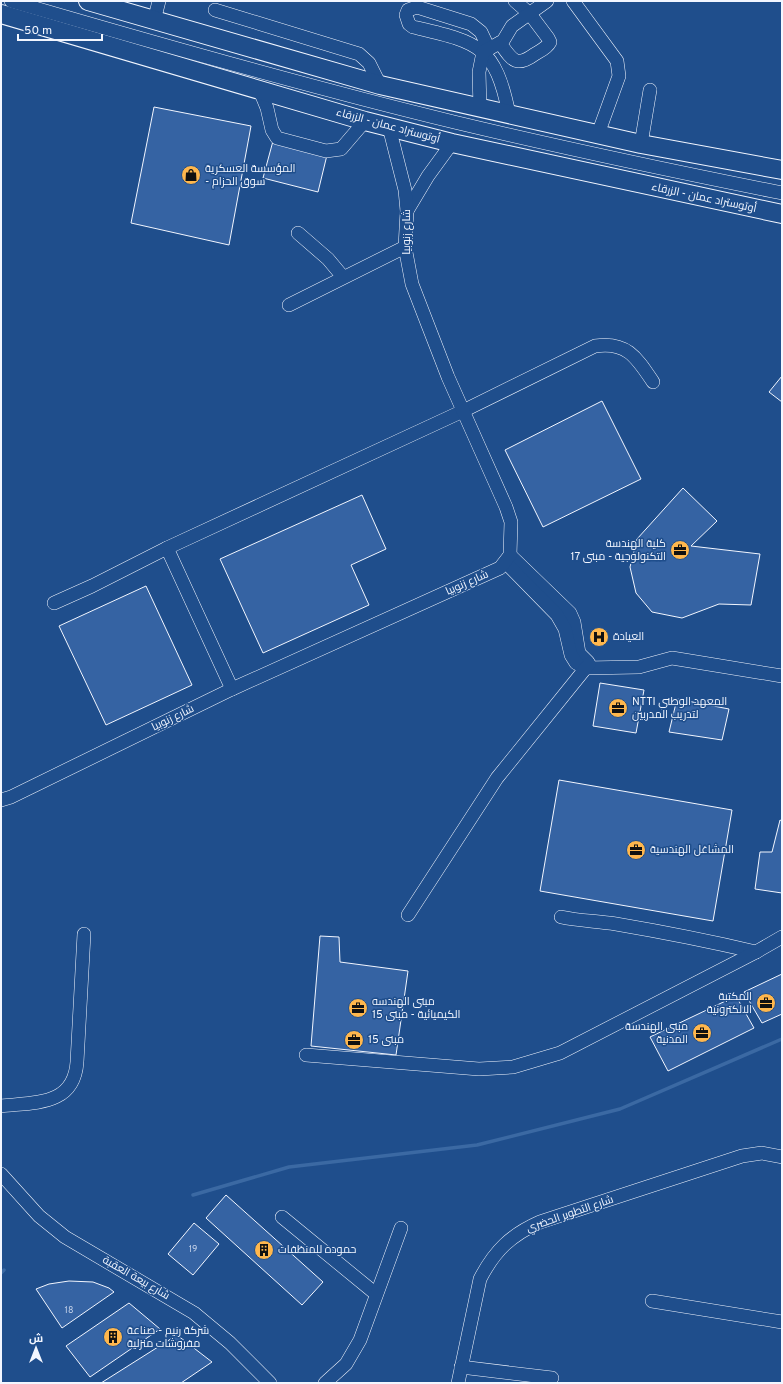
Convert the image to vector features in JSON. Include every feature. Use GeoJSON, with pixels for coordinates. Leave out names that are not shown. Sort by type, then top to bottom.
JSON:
{"type":"FeatureCollection","features":[{"type":"Feature","properties":{"kind":"highway"},"geometry":{"type":"LineString","coordinates":[[88,1],[380,85],[641,144],[782,170]]}},
{"type":"Feature","properties":{"kind":"highway","name":"أوتوستراد عمان - الزرقاء"},"geometry":{"type":"LineString","coordinates":[[1,14],[365,121],[452,143],[782,214]]}},
{"type":"Feature","properties":{"kind":"street"},"geometry":{"type":"LineString","coordinates":[[11,1],[244,68],[386,105],[530,140],[782,193]]}},
{"type":"Feature","properties":{"kind":"street"},"geometry":{"type":"LineString","coordinates":[[29,1],[247,63],[379,97],[540,135],[782,187]]}},
{"type":"Feature","properties":{"kind":"street"},"geometry":{"type":"LineString","coordinates":[[154,21],[159,1]]}},
{"type":"Feature","properties":{"kind":"street"},"geometry":{"type":"LineString","coordinates":[[509,114],[491,48],[481,32],[471,24],[417,7],[408,10],[406,19],[412,26],[491,48],[512,59],[525,61],[547,46],[550,42],[530,14],[515,1]]}},
{"type":"Feature","properties":{"kind":"street"},"geometry":{"type":"LineString","coordinates":[[480,108],[479,72],[491,48],[512,26],[548,1]]}},
{"type":"Feature","properties":{"kind":"street"},"geometry":{"type":"LineString","coordinates":[[573,1],[616,61],[619,69],[619,76],[598,134]]}},
{"type":"Feature","properties":{"kind":"street"},"geometry":{"type":"LineString","coordinates":[[215,10],[359,54],[369,63],[380,85]]}},
{"type":"Feature","properties":{"kind":"street"},"geometry":{"type":"LineString","coordinates":[[641,144],[650,90]]}},
{"type":"Feature","properties":{"kind":"street"},"geometry":{"type":"LineString","coordinates":[[260,91],[267,108],[274,134],[281,140],[326,151],[336,151],[341,148],[365,121]]}},
{"type":"Feature","properties":{"kind":"street","name":"شارع زنوبيا"},"geometry":{"type":"LineString","coordinates":[[1,805],[6,799],[232,689],[500,568],[508,559],[511,522],[506,507],[463,411],[412,284],[405,247],[407,211],[401,169],[389,127]]}},
{"type":"Feature","properties":{"kind":"street"},"geometry":{"type":"LineString","coordinates":[[407,211],[428,176],[452,143]]}},
{"type":"Feature","properties":{"kind":"street"},"geometry":{"type":"LineString","coordinates":[[298,233],[328,259],[343,277]]}},
{"type":"Feature","properties":{"kind":"street"},"geometry":{"type":"LineString","coordinates":[[289,305],[405,247]]}},
{"type":"Feature","properties":{"kind":"street"},"geometry":{"type":"LineString","coordinates":[[54,603],[167,548],[463,411],[586,350],[604,345],[614,345],[631,353],[638,359],[653,382]]}},
{"type":"Feature","properties":{"kind":"street"},"geometry":{"type":"LineString","coordinates":[[167,548],[232,689]]}},
{"type":"Feature","properties":{"kind":"street"},"geometry":{"type":"LineString","coordinates":[[508,559],[554,604],[567,620],[579,653],[590,667]]}},
{"type":"Feature","properties":{"kind":"street"},"geometry":{"type":"LineString","coordinates":[[590,667],[639,667],[672,658],[782,676]]}},
{"type":"Feature","properties":{"kind":"street"},"geometry":{"type":"LineString","coordinates":[[408,915],[497,778],[590,667]]}},
{"type":"Feature","properties":{"kind":"street"},"geometry":{"type":"LineString","coordinates":[[561,917],[583,922],[602,922],[691,937],[756,952]]}},
{"type":"Feature","properties":{"kind":"street"},"geometry":{"type":"LineString","coordinates":[[1,1106],[51,1099],[68,1089],[73,1081],[77,1062],[84,934]]}},
{"type":"Feature","properties":{"kind":"street"},"geometry":{"type":"LineString","coordinates":[[306,1055],[479,1070],[514,1067],[560,1053],[756,952],[782,937]]}},
{"type":"Feature","properties":{"kind":"street","name":"شارع التطوير الحضري"},"geometry":{"type":"LineString","coordinates":[[458,1383],[480,1279],[498,1251],[510,1239],[524,1229],[540,1222],[742,1156],[762,1153],[782,1156]]}},
{"type":"Feature","properties":{"kind":"street","name":"شارع بيعة العقبة"},"geometry":{"type":"LineString","coordinates":[[1,1174],[39,1216],[65,1237],[194,1313],[230,1344],[270,1383]]}},
{"type":"Feature","properties":{"kind":"street"},"geometry":{"type":"LineString","coordinates":[[282,1217],[376,1294]]}},
{"type":"Feature","properties":{"kind":"street"},"geometry":{"type":"LineString","coordinates":[[325,1383],[346,1364],[360,1340],[401,1228]]}},
{"type":"Feature","properties":{"kind":"street"},"geometry":{"type":"LineString","coordinates":[[652,1301],[782,1322]]}},
{"type":"Feature","properties":{"kind":"street"},"geometry":{"type":"LineString","coordinates":[[461,1367],[552,1378]]}},
{"type":"Feature","properties":{"kind":"building","name":"المؤسسة العسكرية - سوق الحزام"},"geometry":{"type":"Polygon","coordinates":[[[154,107],[251,126],[229,245],[131,223],[154,107]]]}},
{"type":"Feature","properties":{"kind":"building"},"geometry":{"type":"Polygon","coordinates":[[[273,141],[327,155],[318,192],[263,178],[273,141]]]}},
{"type":"Feature","properties":{"kind":"building"},"geometry":{"type":"Polygon","coordinates":[[[782,376],[782,402],[769,392],[782,376]]]}},
{"type":"Feature","properties":{"kind":"building"},"geometry":{"type":"Polygon","coordinates":[[[602,401],[641,479],[543,527],[505,450],[602,401]]]}},
{"type":"Feature","properties":{"kind":"building","name":"كلية الهندسة التكنولوجية - مبنى 17"},"geometry":{"type":"Polygon","coordinates":[[[683,488],[717,521],[691,546],[760,554],[751,605],[719,604],[682,618],[652,612],[636,593],[630,567],[637,539],[683,488]]]}},
{"type":"Feature","properties":{"kind":"building"},"geometry":{"type":"Polygon","coordinates":[[[362,495],[386,549],[351,565],[369,605],[263,653],[220,559],[362,495]]]}},
{"type":"Feature","properties":{"kind":"building"},"geometry":{"type":"Polygon","coordinates":[[[146,586],[192,685],[106,725],[59,626],[146,586]]]}},
{"type":"Feature","properties":{"kind":"building","name":"NTTI المعهد الوطني لتدريب المدربين"},"geometry":{"type":"Polygon","coordinates":[[[600,683],[644,690],[636,733],[593,726],[600,683]]]}},
{"type":"Feature","properties":{"kind":"building"},"geometry":{"type":"Polygon","coordinates":[[[677,699],[729,709],[722,740],[669,732],[677,699]]]}},
{"type":"Feature","properties":{"kind":"building","name":"المشاغل الهندسية"},"geometry":{"type":"Polygon","coordinates":[[[559,780],[732,810],[713,921],[540,891],[559,780]]]}},
{"type":"Feature","properties":{"kind":"building"},"geometry":{"type":"Polygon","coordinates":[[[780,820],[782,821],[782,893],[755,889],[760,852],[772,852],[780,820]]]}},
{"type":"Feature","properties":{"kind":"building","name":"مبنى الهندسه الكيميائية - مبنى 15"},"geometry":{"type":"Polygon","coordinates":[[[320,936],[339,937],[340,962],[408,971],[396,1055],[311,1046],[320,936]]]}},
{"type":"Feature","properties":{"kind":"building","name":"المكتبة الالكترونية"},"geometry":{"type":"Polygon","coordinates":[[[782,974],[782,1014],[762,1023],[744,992],[782,974]]]}},
{"type":"Feature","properties":{"kind":"building","name":"مبنى الهندسة المدنية"},"geometry":{"type":"Polygon","coordinates":[[[736,996],[754,1028],[668,1071],[650,1037],[736,996]]]}},
{"type":"Feature","properties":{"kind":"building","name":"حموده للمنظفات"},"geometry":{"type":"Polygon","coordinates":[[[226,1195],[323,1282],[302,1305],[206,1218],[226,1195]]]}},
{"type":"Feature","properties":{"kind":"building"},"geometry":{"type":"Polygon","coordinates":[[[194,1223],[219,1244],[193,1275],[168,1254],[194,1223]]]}},
{"type":"Feature","properties":{"kind":"building"},"geometry":{"type":"Polygon","coordinates":[[[69,1281],[93,1282],[109,1288],[114,1292],[62,1328],[36,1289],[49,1284],[69,1281]]]}},
{"type":"Feature","properties":{"kind":"building","name":"شركة رنيم - صناعة مفروشات منزلية"},"geometry":{"type":"Polygon","coordinates":[[[129,1303],[160,1329],[90,1377],[66,1346],[129,1303]]]}},
{"type":"Feature","properties":{"kind":"building"},"geometry":{"type":"Polygon","coordinates":[[[177,1335],[212,1362],[181,1383],[101,1383],[177,1335]]]}},
{"type":"Feature","properties":{"kind":"waterway"},"geometry":{"type":"LineString","coordinates":[[193,1195],[289,1167],[477,1145],[620,1109],[782,1039]]}},
{"type":"Feature","properties":{"kind":"waterway"},"geometry":{"type":"LineString","coordinates":[[1,1273],[4,1270]]}},
{"type":"Feature","properties":{"kind":"place","name":"المؤسسة العسكرية - سوق الحزام"},"geometry":{"type":"Point","coordinates":[191,175]}},
{"type":"Feature","properties":{"kind":"place","name":"كلية الهندسة التكنولوجية - مبنى 17"},"geometry":{"type":"Point","coordinates":[680,550]}},
{"type":"Feature","properties":{"kind":"place","name":"العيادة"},"geometry":{"type":"Point","coordinates":[599,637]}},
{"type":"Feature","properties":{"kind":"place","name":"NTTI المعهد الوطني لتدريب المدربين"},"geometry":{"type":"Point","coordinates":[618,708]}},
{"type":"Feature","properties":{"kind":"place","name":"المشاغل الهندسية"},"geometry":{"type":"Point","coordinates":[636,850]}},
{"type":"Feature","properties":{"kind":"place","name":"المكتبة الالكترونية"},"geometry":{"type":"Point","coordinates":[766,1003]}},
{"type":"Feature","properties":{"kind":"place","name":"مبنى الهندسه الكيميائية - مبنى 15"},"geometry":{"type":"Point","coordinates":[358,1008]}},
{"type":"Feature","properties":{"kind":"place","name":"مبنى الهندسة المدنية"},"geometry":{"type":"Point","coordinates":[702,1033]}},
{"type":"Feature","properties":{"kind":"place","name":"مبنى 15"},"geometry":{"type":"Point","coordinates":[354,1040]}},
{"type":"Feature","properties":{"kind":"place","name":"حموده للمنظفات"},"geometry":{"type":"Point","coordinates":[264,1250]}},
{"type":"Feature","properties":{"kind":"place","name":"شركة رنيم - صناعة مفروشات منزلية"},"geometry":{"type":"Point","coordinates":[113,1337]}}]}
